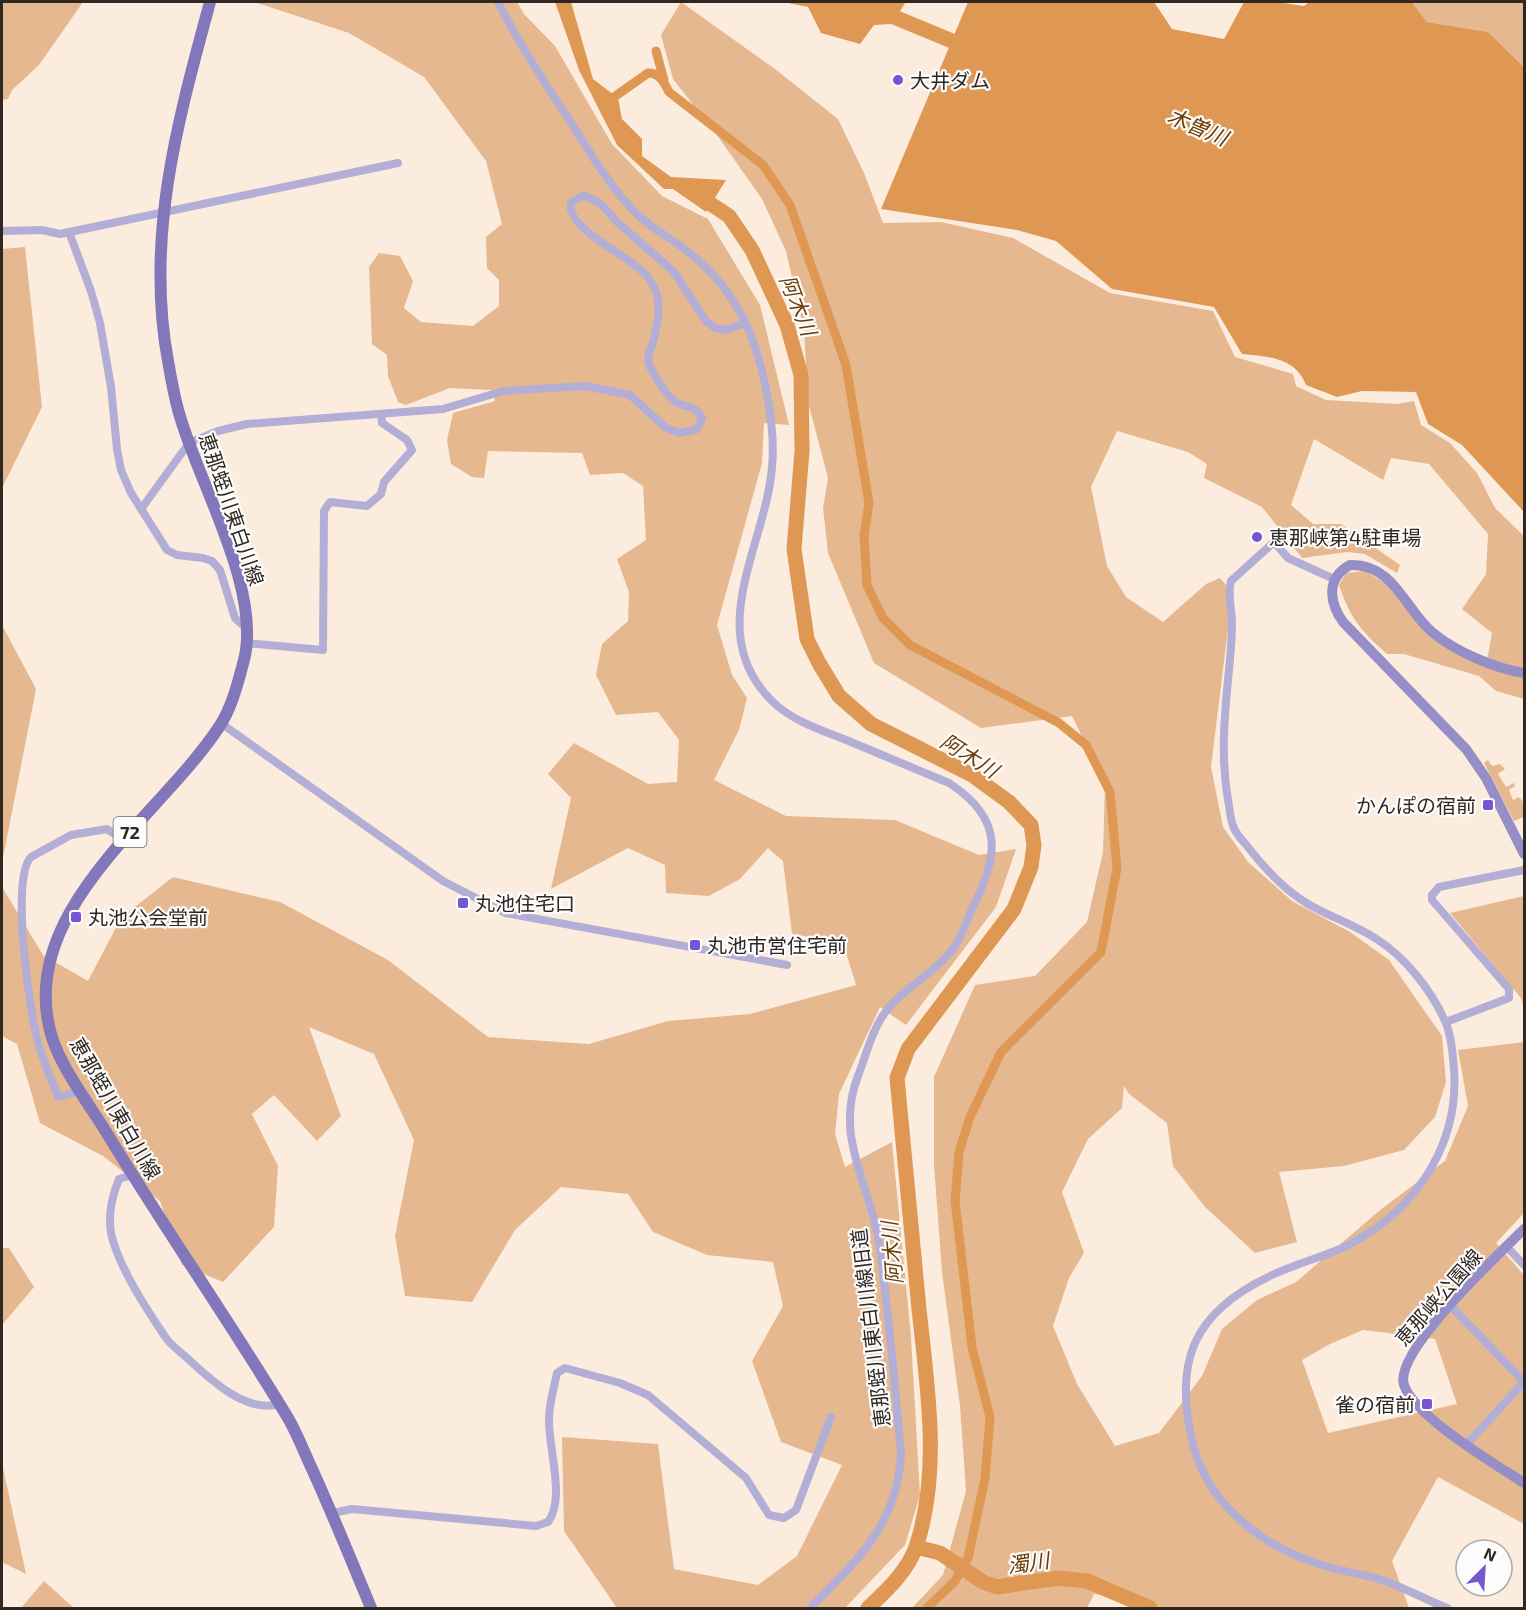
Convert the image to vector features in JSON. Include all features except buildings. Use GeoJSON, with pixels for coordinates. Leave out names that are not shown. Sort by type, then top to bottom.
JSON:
{"type":"FeatureCollection","features":[{"type":"Feature","properties":{"kind":"main road","name":"恵那蛭川東白川線"},"geometry":{"type":"LineString","coordinates":[[210,2],[178,122],[162,213],[160,292],[166,346],[179,413],[240,586],[246,628],[246,653],[222,724],[180,776],[123,840],[73,904],[50,961],[46,982],[51,1034],[81,1091],[132,1175],[280,1404],[332,1513],[371,1608]]}},
{"type":"Feature","properties":{"kind":"street","name":"恵那蛭川東白川線旧道"},"geometry":{"type":"LineString","coordinates":[[498,2],[519,43],[594,160],[638,215],[706,268],[730,296],[746,323],[767,402],[773,447],[768,487],[744,578],[738,612],[744,655],[751,674],[773,702],[801,722],[949,783],[964,792],[976,804],[984,818],[993,844],[988,874],[955,945],[942,961],[887,1009],[852,1092],[849,1128],[851,1148],[878,1236],[887,1298],[901,1451],[900,1470],[890,1510],[869,1546],[810,1608]]}},
{"type":"Feature","properties":{"kind":"street"},"geometry":{"type":"LineString","coordinates":[[2,231],[42,230],[60,234],[398,162]]}},
{"type":"Feature","properties":{"kind":"street"},"geometry":{"type":"LineString","coordinates":[[141,509],[189,443],[218,431],[247,424],[443,409],[503,391],[585,386],[630,395],[666,428],[681,433],[697,429],[702,418],[699,413],[694,408],[675,402],[652,372],[648,359],[658,323],[659,302],[653,285],[647,275],[614,248],[582,228],[572,218],[569,210],[571,203],[584,195],[601,204],[616,222],[674,272],[706,321],[715,328],[726,330],[746,323]]}},
{"type":"Feature","properties":{"kind":"street"},"geometry":{"type":"LineString","coordinates":[[69,232],[92,291],[100,323],[122,470],[141,509],[167,550],[177,555],[212,561],[220,570],[235,618],[246,628]]}},
{"type":"Feature","properties":{"kind":"street"},"geometry":{"type":"LineString","coordinates":[[246,643],[323,650],[324,511],[330,502],[367,506],[381,494],[384,482],[412,450],[407,440],[382,423],[381,414]]}},
{"type":"Feature","properties":{"kind":"street"},"geometry":{"type":"LineString","coordinates":[[1334,579],[1288,558],[1274,542],[1231,581],[1228,590],[1232,621],[1222,737],[1225,782],[1233,828],[1261,864],[1282,885],[1306,903],[1374,937],[1412,969],[1446,1022],[1454,1071],[1453,1091],[1443,1146],[1429,1175],[1410,1199],[1366,1236],[1272,1275],[1224,1304],[1203,1327],[1191,1349],[1185,1396],[1195,1452],[1204,1476],[1222,1504],[1238,1518],[1275,1544],[1317,1564],[1388,1582],[1447,1608]]}},
{"type":"Feature","properties":{"kind":"street"},"geometry":{"type":"LineString","coordinates":[[1524,673],[1495,664],[1442,639],[1420,619],[1391,581],[1372,569],[1350,565],[1334,579],[1331,597],[1342,622],[1466,749],[1486,778],[1524,854]]}},
{"type":"Feature","properties":{"kind":"street"},"geometry":{"type":"LineString","coordinates":[[222,724],[443,881],[471,898],[505,913],[787,965]]}},
{"type":"Feature","properties":{"kind":"street"},"geometry":{"type":"LineString","coordinates":[[81,1091],[58,1097],[40,1049],[27,987],[22,901],[24,873],[26,862],[31,857],[71,835],[107,828],[123,840]]}},
{"type":"Feature","properties":{"kind":"street"},"geometry":{"type":"LineString","coordinates":[[1446,1022],[1509,998],[1509,988],[1432,900],[1432,895],[1439,887],[1524,870]]}},
{"type":"Feature","properties":{"kind":"street"},"geometry":{"type":"LineString","coordinates":[[132,1175],[119,1179],[111,1201],[111,1232],[120,1261],[167,1340],[222,1390],[270,1407],[280,1404]]}},
{"type":"Feature","properties":{"kind":"street","name":"恵那峡公園線"},"geometry":{"type":"LineString","coordinates":[[1524,1229],[1450,1305],[1412,1351],[1402,1376],[1405,1388],[1419,1407],[1466,1445],[1524,1483]]}},
{"type":"Feature","properties":{"kind":"street"},"geometry":{"type":"LineString","coordinates":[[1506,1246],[1524,1265]]}},
{"type":"Feature","properties":{"kind":"street"},"geometry":{"type":"LineString","coordinates":[[1450,1305],[1524,1382],[1466,1445]]}},
{"type":"Feature","properties":{"kind":"street"},"geometry":{"type":"LineString","coordinates":[[332,1513],[352,1509],[536,1526],[548,1522],[554,1506],[555,1467],[549,1412],[557,1373],[565,1368],[620,1383],[654,1400],[746,1478],[769,1515],[777,1518],[784,1518],[796,1510],[831,1417]]}},
{"type":"Feature","properties":{"kind":"shaded area"},"geometry":{"type":"Polygon","coordinates":[[[2,2],[83,2],[39,65],[12,90],[8,99],[2,100],[2,2]]]}},
{"type":"Feature","properties":{"kind":"shaded area"},"geometry":{"type":"Polygon","coordinates":[[[254,2],[517,2],[524,14],[555,46],[612,144],[662,196],[708,219],[760,305],[789,425],[764,423],[762,463],[717,625],[732,675],[747,698],[739,730],[714,780],[786,816],[895,820],[979,855],[1016,849],[996,907],[906,1025],[880,1007],[839,1094],[835,1134],[845,1167],[892,1142],[911,1337],[920,1495],[905,1545],[845,1608],[617,1608],[564,1531],[562,1437],[658,1444],[674,1569],[758,1585],[797,1556],[842,1465],[781,1442],[752,1361],[783,1306],[773,1262],[707,1255],[653,1232],[628,1194],[561,1187],[515,1230],[472,1302],[405,1296],[395,1236],[414,1140],[374,1054],[309,1027],[341,1116],[317,1141],[274,1095],[252,1114],[278,1166],[274,1227],[223,1282],[182,1265],[160,1201],[103,1156],[40,1123],[17,1044],[2,1036],[2,887],[43,955],[88,981],[121,918],[173,877],[280,902],[388,960],[488,1037],[589,1044],[668,1021],[750,1014],[856,985],[843,943],[792,934],[783,861],[768,848],[740,879],[709,896],[666,893],[665,865],[628,848],[551,889],[571,798],[548,774],[574,743],[648,784],[677,782],[679,740],[658,712],[616,715],[596,675],[602,644],[628,621],[629,592],[617,559],[646,540],[643,486],[623,473],[590,475],[582,453],[488,451],[484,478],[472,477],[451,464],[447,440],[453,413],[495,401],[492,390],[450,388],[406,405],[398,402],[388,376],[387,355],[372,344],[369,267],[379,253],[400,256],[413,281],[404,308],[421,322],[473,326],[499,306],[499,280],[487,268],[486,237],[502,224],[486,161],[424,77],[349,33],[254,2]]]}},
{"type":"Feature","properties":{"kind":"shaded area"},"geometry":{"type":"Polygon","coordinates":[[[681,2],[775,69],[838,119],[864,173],[883,223],[941,222],[1013,238],[1110,293],[1213,311],[1235,357],[1293,374],[1296,386],[1326,400],[1397,404],[1414,401],[1421,425],[1450,443],[1477,473],[1495,508],[1524,536],[1524,699],[1496,691],[1479,676],[1404,654],[1387,654],[1357,623],[1347,606],[1339,585],[1346,573],[1365,571],[1387,584],[1429,635],[1486,666],[1492,633],[1462,609],[1486,574],[1488,534],[1429,464],[1391,458],[1383,480],[1314,439],[1291,505],[1313,524],[1341,524],[1400,565],[1397,573],[1365,554],[1347,552],[1302,558],[1262,507],[1204,478],[1207,464],[1188,452],[1117,431],[1091,487],[1107,566],[1126,597],[1163,622],[1206,584],[1220,578],[1226,585],[1229,621],[1211,767],[1223,827],[1248,862],[1292,901],[1350,932],[1389,960],[1442,1036],[1446,1082],[1435,1117],[1404,1150],[1344,1166],[1279,1172],[1297,1242],[1255,1253],[1205,1207],[1173,1166],[1167,1123],[1129,1094],[1124,1086],[1122,1108],[1088,1139],[1062,1192],[1084,1253],[1069,1278],[1053,1326],[1077,1384],[1115,1446],[1159,1433],[1202,1376],[1222,1329],[1257,1300],[1296,1282],[1379,1211],[1445,1161],[1468,1106],[1458,1050],[1524,1042],[1524,1213],[1496,1243],[1524,1275],[1524,1524],[1438,1477],[1392,1561],[1409,1608],[1146,1608],[1139,1599],[1094,1594],[1087,1608],[912,1608],[943,1575],[966,1491],[960,1406],[942,1272],[934,1165],[934,1077],[975,985],[1035,976],[1087,922],[1103,852],[1105,783],[1072,716],[981,728],[874,663],[828,553],[823,508],[828,478],[808,402],[804,330],[786,251],[762,199],[717,135],[673,79],[661,35],[681,2]],[[1363,1330],[1330,1344],[1302,1360],[1328,1433],[1457,1404],[1435,1339],[1363,1330]]]}},
{"type":"Feature","properties":{"kind":"shaded area"},"geometry":{"type":"Polygon","coordinates":[[[1412,2],[1524,2],[1524,67],[1488,32],[1427,22],[1412,2]]]}},
{"type":"Feature","properties":{"kind":"shaded area"},"geometry":{"type":"Polygon","coordinates":[[[25,247],[42,407],[2,488],[2,249],[25,247]]]}},
{"type":"Feature","properties":{"kind":"shaded area"},"geometry":{"type":"Polygon","coordinates":[[[2,625],[36,689],[2,863],[2,625]]]}},
{"type":"Feature","properties":{"kind":"shaded area"},"geometry":{"type":"Polygon","coordinates":[[[1488,760],[1492,766],[1500,764],[1505,769],[1498,774],[1506,787],[1514,783],[1515,786],[1509,790],[1513,800],[1519,797],[1524,803],[1524,817],[1514,821],[1484,763],[1488,760]]]}},
{"type":"Feature","properties":{"kind":"shaded area"},"geometry":{"type":"Polygon","coordinates":[[[1524,896],[1524,1009],[1521,998],[1450,913],[1524,896]]]}},
{"type":"Feature","properties":{"kind":"shaded area"},"geometry":{"type":"Polygon","coordinates":[[[2,1248],[9,1248],[34,1287],[2,1325],[2,1248]]]}},
{"type":"Feature","properties":{"kind":"shaded area"},"geometry":{"type":"Polygon","coordinates":[[[2,1463],[26,1574],[2,1562],[2,1463]]]}},
{"type":"Feature","properties":{"kind":"shaded area"},"geometry":{"type":"Polygon","coordinates":[[[44,1581],[74,1608],[21,1608],[44,1581]]]}},
{"type":"Feature","properties":{"kind":"water"},"geometry":{"type":"Polygon","coordinates":[[[555,2],[571,2],[593,79],[618,98],[622,119],[642,139],[642,156],[671,177],[726,180],[706,212],[673,189],[664,189],[617,145],[579,70],[555,2]]]}},
{"type":"Feature","properties":{"kind":"water"},"geometry":{"type":"Polygon","coordinates":[[[783,2],[905,3],[892,24],[874,25],[860,44],[821,33],[808,7],[783,2]]]}},
{"type":"Feature","properties":{"kind":"water"},"geometry":{"type":"Polygon","coordinates":[[[968,2],[1154,2],[1172,29],[1224,39],[1244,2],[1277,2],[1304,6],[1309,2],[1412,2],[1427,22],[1488,32],[1524,67],[1524,512],[1462,445],[1428,424],[1416,392],[1362,391],[1337,397],[1306,385],[1295,369],[1280,360],[1242,354],[1214,307],[1112,289],[1056,241],[1017,230],[881,209],[968,2]]]}},
{"type":"Feature","properties":{"kind":"waterway","name":"木曽川"},"geometry":{"type":"LineString","coordinates":[[858,2],[969,48]]}},
{"type":"Feature","properties":{"kind":"waterway"},"geometry":{"type":"LineString","coordinates":[[656,51],[664,80]]}},
{"type":"Feature","properties":{"kind":"waterway"},"geometry":{"type":"LineString","coordinates":[[607,102],[648,73],[655,74],[669,92],[763,165],[790,205],[846,365],[869,503],[864,536],[867,585],[883,618],[910,645],[1059,723],[1086,745],[1110,792],[1117,868],[1101,952],[1001,1052],[970,1117],[959,1152],[955,1201],[972,1347],[990,1417],[985,1479],[968,1558],[955,1581],[927,1608]]}},
{"type":"Feature","properties":{"kind":"waterway","name":"阿木川"},"geometry":{"type":"LineString","coordinates":[[694,193],[729,216],[752,250],[787,325],[801,375],[802,451],[794,549],[807,639],[819,663],[839,696],[871,724],[972,775],[1009,802],[1031,825],[1034,845],[1031,867],[1014,909],[908,1049],[897,1078],[928,1397],[929,1486],[917,1544],[909,1562],[897,1579],[868,1608]]}},
{"type":"Feature","properties":{"kind":"waterway","name":"濁川"},"geometry":{"type":"LineString","coordinates":[[916,1547],[940,1553],[983,1582],[997,1587],[1058,1578],[1087,1581],[1150,1608]]}},
{"type":"Feature","properties":{"kind":"place","name":"大井ダム"},"geometry":{"type":"Point","coordinates":[898,80]}},
{"type":"Feature","properties":{"kind":"place","name":"恵那峡第4駐車場"},"geometry":{"type":"Point","coordinates":[1257,537]}},
{"type":"Feature","properties":{"kind":"place","name":"かんぽの宿前"},"geometry":{"type":"Point","coordinates":[1488,805]}},
{"type":"Feature","properties":{"kind":"place","name":"丸池住宅口"},"geometry":{"type":"Point","coordinates":[463,903]}},
{"type":"Feature","properties":{"kind":"place","name":"丸池公会堂前"},"geometry":{"type":"Point","coordinates":[76,917]}},
{"type":"Feature","properties":{"kind":"place","name":"丸池市営住宅前"},"geometry":{"type":"Point","coordinates":[695,945]}},
{"type":"Feature","properties":{"kind":"place","name":"雀の宿前"},"geometry":{"type":"Point","coordinates":[1427,1404]}}]}
